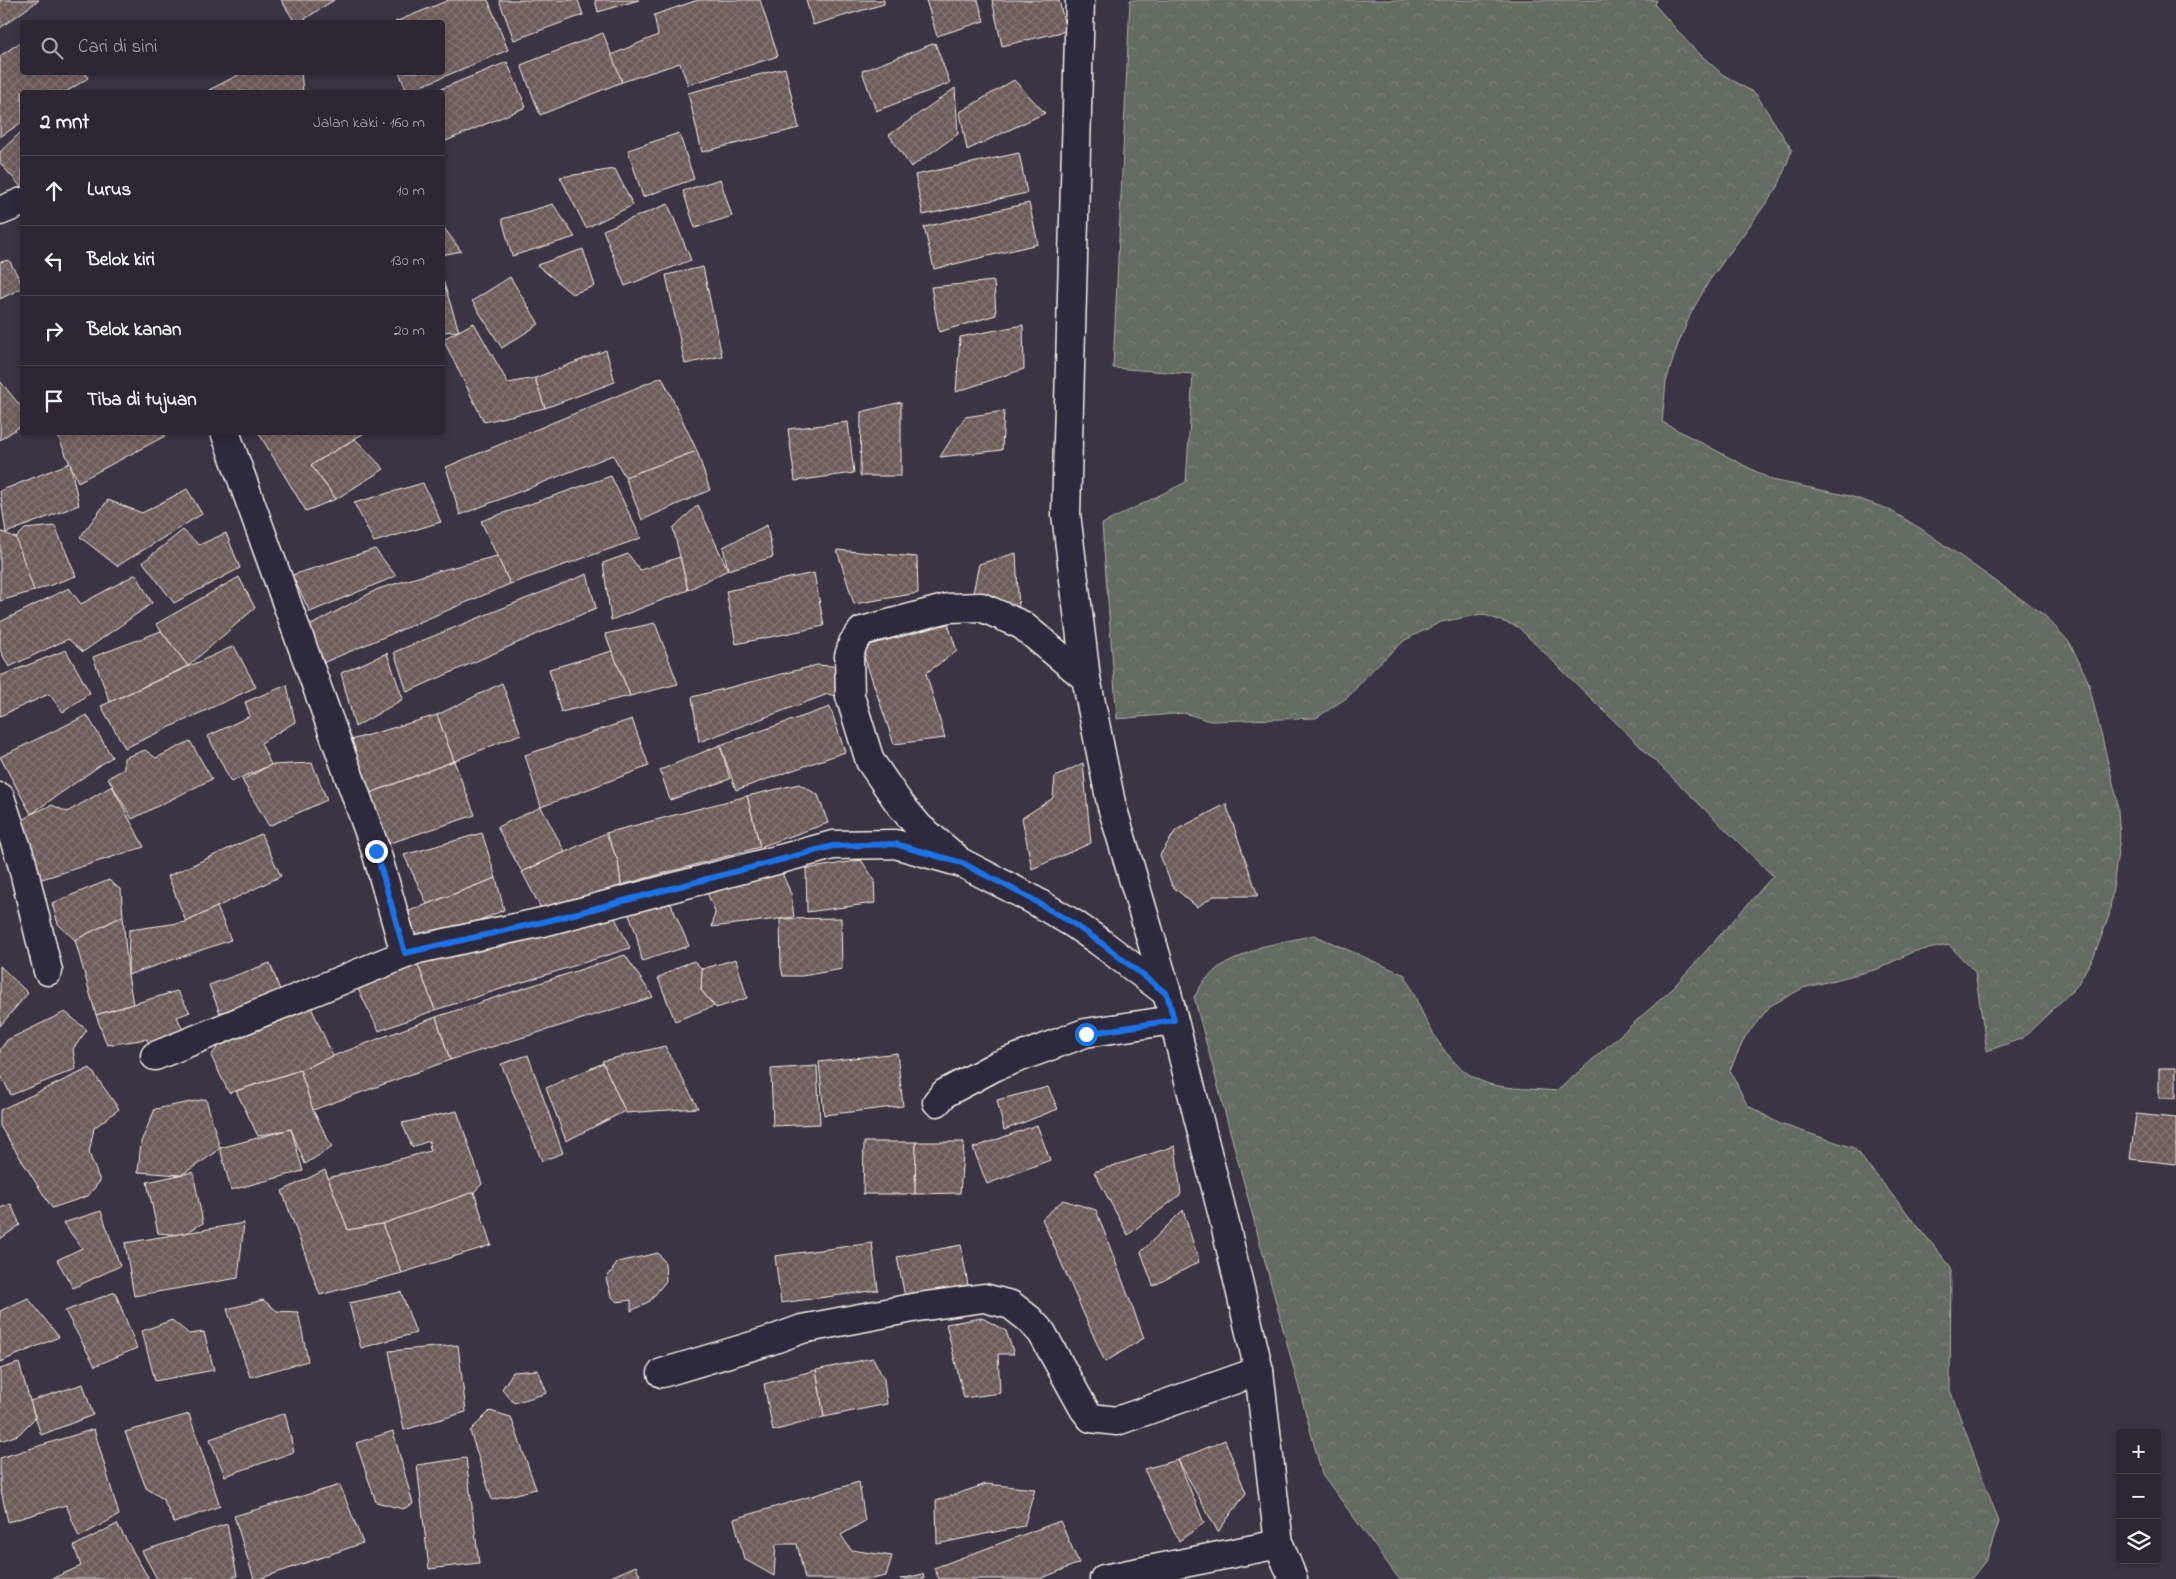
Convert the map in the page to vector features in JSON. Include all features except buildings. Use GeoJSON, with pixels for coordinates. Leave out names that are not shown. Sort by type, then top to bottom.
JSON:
{"type":"FeatureCollection","features":[{"type":"Feature","properties":{"kind":"street"},"geometry":{"type":"LineString","coordinates":[[1080,0],[1066,514],[1086,678],[1111,802],[1174,1020],[1224,1220],[1259,1371],[1279,1544],[1293,1579]]}},
{"type":"Feature","properties":{"kind":"street"},"geometry":{"type":"LineString","coordinates":[[0,211],[20,203]]}},
{"type":"Feature","properties":{"kind":"street"},"geometry":{"type":"LineString","coordinates":[[225,435],[376,851],[405,953]]}},
{"type":"Feature","properties":{"kind":"street"},"geometry":{"type":"LineString","coordinates":[[962,863],[919,828],[870,761],[850,696],[849,656],[853,643],[862,631],[948,608],[981,607],[1022,625],[1086,678]]}},
{"type":"Feature","properties":{"kind":"street"},"geometry":{"type":"LineString","coordinates":[[0,797],[22,863],[48,971]]}},
{"type":"Feature","properties":{"kind":"street"},"geometry":{"type":"LineString","coordinates":[[155,1056],[405,953],[547,921],[833,846],[895,844],[962,863],[1030,898],[1074,924],[1167,994]]}},
{"type":"Feature","properties":{"kind":"street"},"geometry":{"type":"LineString","coordinates":[[937,1102],[944,1093],[996,1066],[1086,1034],[1174,1020]]}},
{"type":"Feature","properties":{"kind":"street"},"geometry":{"type":"LineString","coordinates":[[662,1373],[769,1341],[802,1329],[918,1307],[984,1298],[1011,1305],[1030,1319],[1042,1333],[1084,1409],[1091,1418],[1117,1421],[1259,1371]]}},
{"type":"Feature","properties":{"kind":"street"},"geometry":{"type":"LineString","coordinates":[[1104,1579],[1279,1544]]}},
{"type":"Feature","properties":{"kind":"green space"},"geometry":{"type":"Polygon","coordinates":[[[1130,0],[1657,0],[1655,5],[1691,46],[1722,74],[1756,94],[1792,150],[1778,187],[1709,281],[1691,313],[1677,347],[1666,382],[1662,422],[1772,480],[1850,496],[1888,509],[1923,530],[2044,615],[2070,643],[2088,681],[2117,799],[2120,837],[2109,916],[2094,956],[2076,987],[2023,1038],[1987,1051],[1975,972],[1949,945],[1912,952],[1878,969],[1803,988],[1770,1006],[1745,1037],[1730,1070],[1747,1105],[1780,1124],[1854,1148],[1951,1267],[1950,1390],[1999,1522],[1987,1559],[1971,1579],[1399,1579],[1322,1474],[1194,997],[1204,981],[1219,967],[1260,947],[1314,935],[1405,975],[1436,1039],[1459,1066],[1473,1077],[1496,1086],[1557,1091],[1670,991],[1773,876],[1518,627],[1482,614],[1441,622],[1405,640],[1374,668],[1348,697],[1316,718],[1210,721],[1184,713],[1117,719],[1102,524],[1186,482],[1193,374],[1113,368],[1130,0]]]}},
{"type":"Feature","properties":{"kind":"route"},"geometry":{"type":"LineString","coordinates":[[376,851],[405,953],[547,921],[833,846],[895,844],[962,863],[1030,898],[1100,942],[1167,994],[1174,1020],[1086,1034]]}}]}
